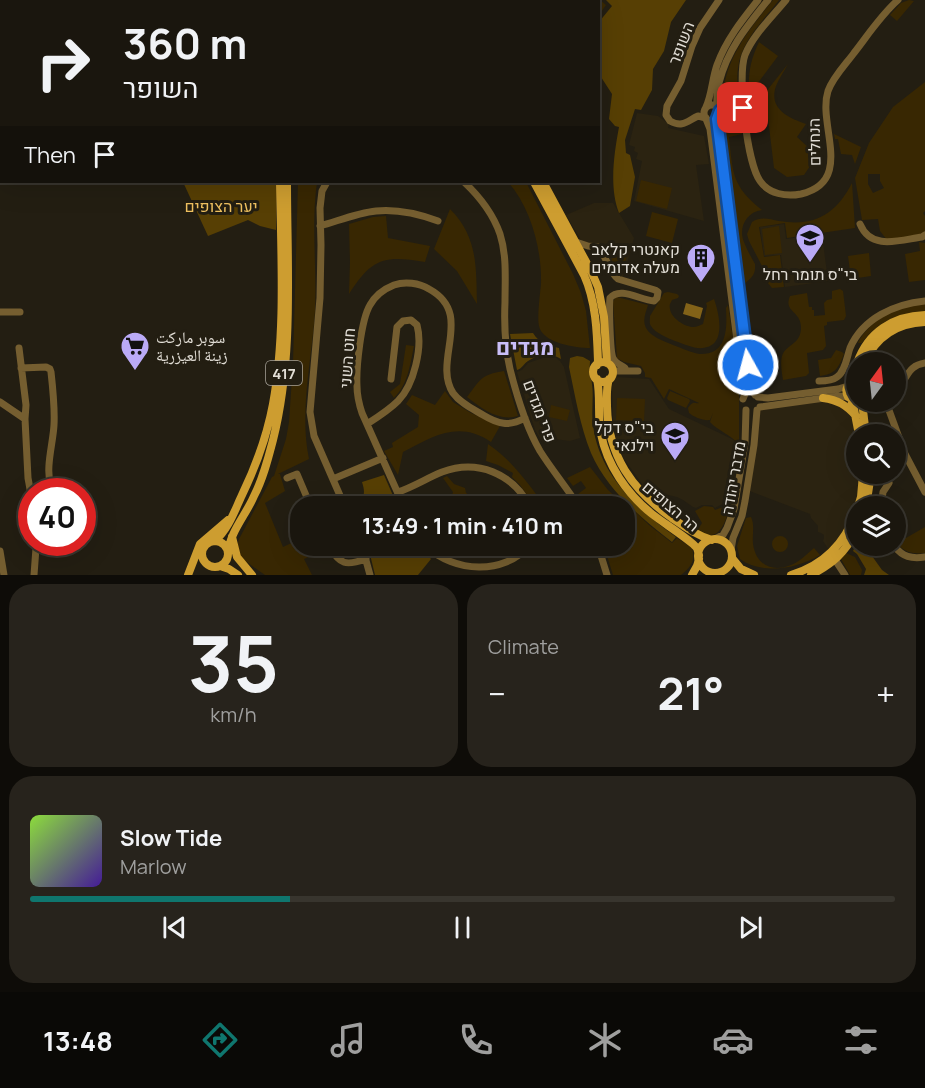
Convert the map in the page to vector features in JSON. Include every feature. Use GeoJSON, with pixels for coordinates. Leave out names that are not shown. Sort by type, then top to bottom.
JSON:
{"type":"FeatureCollection","features":[{"type":"Feature","properties":{"kind":"main road","name":"417"},"geometry":{"type":"LineString","coordinates":[[202,554],[205,546],[215,542],[233,517],[252,474],[273,403],[281,308],[280,183]]}},
{"type":"Feature","properties":{"kind":"main road","name":"417"},"geometry":{"type":"LineString","coordinates":[[218,567],[225,562],[232,536],[252,502],[262,476],[282,393],[287,332],[287,183]]}},
{"type":"Feature","properties":{"kind":"main road"},"geometry":{"type":"LineString","coordinates":[[535,183],[590,289],[597,329],[598,361],[594,370],[594,376],[603,381],[610,371],[603,362],[597,364]]}},
{"type":"Feature","properties":{"kind":"main road","name":"הר הצופים"},"geometry":{"type":"LineString","coordinates":[[544,183],[598,287],[610,371],[607,390],[609,429],[614,448],[628,475],[639,490],[656,506],[696,535],[714,540]]}},
{"type":"Feature","properties":{"kind":"main road"},"geometry":{"type":"LineString","coordinates":[[862,350],[872,337],[888,324],[905,317],[925,315]]}},
{"type":"Feature","properties":{"kind":"main road"},"geometry":{"type":"LineString","coordinates":[[870,352],[887,333],[907,324],[925,322]]}},
{"type":"Feature","properties":{"kind":"main road","name":"הר הצופים"},"geometry":{"type":"LineString","coordinates":[[597,379],[600,430],[605,451],[615,470],[638,502],[693,544],[699,557]]}},
{"type":"Feature","properties":{"kind":"main road"},"geometry":{"type":"LineString","coordinates":[[823,398],[844,404],[855,416]]}},
{"type":"Feature","properties":{"kind":"main road"},"geometry":{"type":"LineString","coordinates":[[854,412],[857,424]]}},
{"type":"Feature","properties":{"kind":"main road"},"geometry":{"type":"LineString","coordinates":[[188,575],[200,544],[227,521],[240,499]]}},
{"type":"Feature","properties":{"kind":"main road"},"geometry":{"type":"LineString","coordinates":[[811,575],[833,556],[846,533]]}},
{"type":"Feature","properties":{"kind":"main road"},"geometry":{"type":"LineString","coordinates":[[232,536],[237,557],[252,575]]}},
{"type":"Feature","properties":{"kind":"main road"},"geometry":{"type":"LineString","coordinates":[[692,575],[697,566],[701,547],[714,540],[723,541],[741,568],[754,575]]}},
{"type":"Feature","properties":{"kind":"main road"},"geometry":{"type":"LineString","coordinates":[[215,542],[222,544],[237,566],[252,575]]}},
{"type":"Feature","properties":{"kind":"main road"},"geometry":{"type":"LineString","coordinates":[[791,575],[833,556],[846,547]]}},
{"type":"Feature","properties":{"kind":"main road"},"geometry":{"type":"LineString","coordinates":[[202,554],[205,562],[211,566],[229,569],[238,575]]}},
{"type":"Feature","properties":{"kind":"main road"},"geometry":{"type":"LineString","coordinates":[[193,575],[202,554]]}},
{"type":"Feature","properties":{"kind":"main road"},"geometry":{"type":"LineString","coordinates":[[716,573],[728,567],[731,554]]}},
{"type":"Feature","properties":{"kind":"main road"},"geometry":{"type":"LineString","coordinates":[[699,557],[705,569],[735,575]]}},
{"type":"Feature","properties":{"kind":"main road"},"geometry":{"type":"LineString","coordinates":[[206,575],[218,567]]}},
{"type":"Feature","properties":{"kind":"street","name":"השופר"},"geometry":{"type":"LineString","coordinates":[[672,99],[700,28],[719,0]]}},
{"type":"Feature","properties":{"kind":"street"},"geometry":{"type":"LineString","coordinates":[[758,0],[731,36],[721,56],[704,112],[710,129],[745,394],[743,404],[746,410],[753,412],[758,408],[839,396],[846,398]]}},
{"type":"Feature","properties":{"kind":"street"},"geometry":{"type":"LineString","coordinates":[[758,408],[760,402],[753,393],[751,385],[739,297],[717,94],[727,58],[741,34],[768,0]]}},
{"type":"Feature","properties":{"kind":"street","name":"הנחלים"},"geometry":{"type":"LineString","coordinates":[[786,0],[754,39],[745,56],[741,75],[743,108],[755,172],[767,188],[780,194],[792,195],[808,192],[825,180],[831,162],[827,101],[831,85],[883,15],[898,0]]}},
{"type":"Feature","properties":{"kind":"street"},"geometry":{"type":"LineString","coordinates":[[672,99],[669,111],[673,118],[678,120],[685,120],[712,105],[718,112]]}},
{"type":"Feature","properties":{"kind":"street"},"geometry":{"type":"LineString","coordinates":[[672,99],[666,112],[668,118],[674,123],[683,124],[698,116],[710,121],[718,112],[743,108]]}},
{"type":"Feature","properties":{"kind":"street"},"geometry":{"type":"LineString","coordinates":[[327,183],[320,201],[320,298],[310,412],[314,436],[340,496]]}},
{"type":"Feature","properties":{"kind":"street","name":"פרי מגדים"},"geometry":{"type":"LineString","coordinates":[[465,183],[478,196],[491,215],[502,242],[505,262],[506,342],[511,371],[525,418],[540,451],[571,496]]}},
{"type":"Feature","properties":{"kind":"street"},"geometry":{"type":"LineString","coordinates":[[320,226],[376,211],[395,211],[438,221]]}},
{"type":"Feature","properties":{"kind":"street"},"geometry":{"type":"LineString","coordinates":[[860,224],[868,236],[880,242],[924,237]]}},
{"type":"Feature","properties":{"kind":"street"},"geometry":{"type":"LineString","coordinates":[[576,242],[598,247],[616,278],[658,292],[654,301],[621,292],[610,298],[613,358],[626,371]]}},
{"type":"Feature","properties":{"kind":"street"},"geometry":{"type":"LineString","coordinates":[[588,265],[588,251],[593,246]]}},
{"type":"Feature","properties":{"kind":"street","name":"חוט השני"},"geometry":{"type":"LineString","coordinates":[[400,496],[359,405],[357,387],[362,324],[369,306],[382,291],[396,284],[413,283],[435,292],[445,303],[451,318],[452,334],[447,372],[453,393],[464,404],[498,423],[511,424],[525,418]]}},
{"type":"Feature","properties":{"kind":"street"},"geometry":{"type":"LineString","coordinates":[[819,381],[833,379],[839,375],[852,344],[864,328],[880,314],[900,306],[925,301]]}},
{"type":"Feature","properties":{"kind":"street"},"geometry":{"type":"LineString","coordinates":[[0,312],[20,312]]}},
{"type":"Feature","properties":{"kind":"street"},"geometry":{"type":"LineString","coordinates":[[367,424],[397,403],[411,381],[419,343],[417,325],[411,320],[399,323],[391,379]]}},
{"type":"Feature","properties":{"kind":"street"},"geometry":{"type":"LineString","coordinates":[[852,344],[862,350]]}},
{"type":"Feature","properties":{"kind":"street"},"geometry":{"type":"LineString","coordinates":[[19,348],[26,405],[28,478]]}},
{"type":"Feature","properties":{"kind":"street"},"geometry":{"type":"LineString","coordinates":[[906,377],[911,369],[925,363]]}},
{"type":"Feature","properties":{"kind":"street"},"geometry":{"type":"LineString","coordinates":[[21,368],[46,368],[51,372],[54,423],[50,478]]}},
{"type":"Feature","properties":{"kind":"street"},"geometry":{"type":"LineString","coordinates":[[610,371],[638,371]]}},
{"type":"Feature","properties":{"kind":"street"},"geometry":{"type":"LineString","coordinates":[[743,399],[748,395],[765,399],[846,386]]}},
{"type":"Feature","properties":{"kind":"street"},"geometry":{"type":"LineString","coordinates":[[0,402],[25,419]]}},
{"type":"Feature","properties":{"kind":"street","name":"מדבר יהודה"},"geometry":{"type":"LineString","coordinates":[[731,554],[733,538],[745,501],[758,408]]}},
{"type":"Feature","properties":{"kind":"street","name":"מדבר יהודה"},"geometry":{"type":"LineString","coordinates":[[714,540],[723,535],[727,528],[736,499],[746,435],[746,410]]}},
{"type":"Feature","properties":{"kind":"street"},"geometry":{"type":"LineString","coordinates":[[890,412],[905,454],[925,492]]}},
{"type":"Feature","properties":{"kind":"street"},"geometry":{"type":"LineString","coordinates":[[333,479],[364,466],[384,462]]}},
{"type":"Feature","properties":{"kind":"street"},"geometry":{"type":"LineString","coordinates":[[398,492],[446,471],[476,468],[506,478],[523,496]]}},
{"type":"Feature","properties":{"kind":"street"},"geometry":{"type":"LineString","coordinates":[[287,478],[297,474],[306,496]]}},
{"type":"Feature","properties":{"kind":"street"},"geometry":{"type":"LineString","coordinates":[[0,551],[4,575]]}},
{"type":"Feature","properties":{"kind":"street"},"geometry":{"type":"LineString","coordinates":[[34,575],[35,556]]}},
{"type":"Feature","properties":{"kind":"street"},"geometry":{"type":"LineString","coordinates":[[335,556],[343,562],[355,563],[366,559]]}},
{"type":"Feature","properties":{"kind":"street"},"geometry":{"type":"LineString","coordinates":[[365,556],[370,575]]}},
{"type":"Feature","properties":{"kind":"street"},"geometry":{"type":"LineString","coordinates":[[438,556],[462,569],[481,572],[497,571],[512,565],[522,556]]}},
{"type":"Feature","properties":{"kind":"street"},"geometry":{"type":"LineString","coordinates":[[601,556],[607,575]]}},
{"type":"Feature","properties":{"kind":"street"},"geometry":{"type":"LineString","coordinates":[[833,556],[845,575]]}},
{"type":"Feature","properties":{"kind":"street"},"geometry":{"type":"LineString","coordinates":[[905,556],[925,557]]}},
{"type":"Feature","properties":{"kind":"shaded area"},"geometry":{"type":"Polygon","coordinates":[[[600,0],[606,5],[600,14],[600,0]]]}},
{"type":"Feature","properties":{"kind":"shaded area"},"geometry":{"type":"Polygon","coordinates":[[[773,0],[779,0],[743,49],[737,72],[738,101],[735,104],[726,104],[723,100],[723,93],[731,62],[743,40],[773,0]]]}},
{"type":"Feature","properties":{"kind":"shaded area"},"geometry":{"type":"Polygon","coordinates":[[[914,1],[897,21],[890,15],[901,3],[914,1]]]}},
{"type":"Feature","properties":{"kind":"shaded area"},"geometry":{"type":"Polygon","coordinates":[[[759,42],[778,56],[749,95],[750,68],[759,42]]]}},
{"type":"Feature","properties":{"kind":"shaded area"},"geometry":{"type":"Polygon","coordinates":[[[788,64],[776,86],[775,101],[777,107],[787,115],[806,124],[797,137],[810,149],[812,163],[804,175],[787,177],[774,168],[765,93],[788,64]]]}},
{"type":"Feature","properties":{"kind":"shaded area"},"geometry":{"type":"Polygon","coordinates":[[[925,82],[925,211],[923,213],[925,231],[917,236],[887,240],[880,231],[878,219],[862,220],[855,178],[869,143],[893,107],[925,82]],[[868,174],[868,184],[873,193],[884,188],[880,181],[880,174],[868,174]]]}},
{"type":"Feature","properties":{"kind":"shaded area"},"geometry":{"type":"Polygon","coordinates":[[[637,113],[658,116],[669,124],[668,128],[704,136],[709,164],[696,165],[704,221],[634,201],[642,161],[636,159],[638,153],[634,151],[635,147],[629,145],[637,113]]]}},
{"type":"Feature","properties":{"kind":"shaded area"},"geometry":{"type":"Polygon","coordinates":[[[735,114],[740,117],[742,134],[729,137],[733,170],[739,186],[762,210],[748,217],[743,226],[742,237],[755,264],[753,276],[744,284],[740,276],[723,121],[724,116],[735,114]]]}},
{"type":"Feature","properties":{"kind":"shaded area"},"geometry":{"type":"Polygon","coordinates":[[[834,134],[861,147],[855,164],[852,155],[841,154],[838,139],[835,139],[834,134]]]}},
{"type":"Feature","properties":{"kind":"shaded area"},"geometry":{"type":"Polygon","coordinates":[[[641,180],[672,188],[667,209],[636,201],[641,180]]]}},
{"type":"Feature","properties":{"kind":"shaded area"},"geometry":{"type":"Polygon","coordinates":[[[298,183],[317,183],[314,214],[315,311],[305,423],[309,459],[278,474],[280,474],[285,491],[265,503],[283,547],[290,544],[290,556],[310,556],[304,559],[312,575],[265,575],[241,558],[237,546],[274,476],[289,422],[298,183]]]}},
{"type":"Feature","properties":{"kind":"shaded area"},"geometry":{"type":"Polygon","coordinates":[[[509,183],[527,183],[573,274],[586,311],[590,348],[560,343],[546,337],[541,332],[538,322],[541,284],[540,257],[534,230],[516,192],[509,183]]]}},
{"type":"Feature","properties":{"kind":"shaded area"},"geometry":{"type":"Polygon","coordinates":[[[852,183],[855,228],[787,238],[785,223],[759,227],[764,257],[780,255],[784,287],[772,288],[767,282],[762,266],[749,241],[747,234],[752,222],[762,219],[792,222],[814,220],[839,203],[852,183]]]}},
{"type":"Feature","properties":{"kind":"shaded area"},"geometry":{"type":"Polygon","coordinates":[[[594,203],[613,203],[634,238],[623,278],[618,276],[599,244],[581,240],[566,215],[594,203]]]}},
{"type":"Feature","properties":{"kind":"shaded area"},"geometry":{"type":"Polygon","coordinates":[[[450,209],[466,230],[471,242],[474,253],[477,304],[457,271],[434,249],[450,209]]]}},
{"type":"Feature","properties":{"kind":"shaded area"},"geometry":{"type":"Polygon","coordinates":[[[652,212],[678,219],[672,243],[646,236],[652,212]]]}},
{"type":"Feature","properties":{"kind":"shaded area"},"geometry":{"type":"Polygon","coordinates":[[[386,216],[388,238],[430,246],[425,262],[399,259],[380,262],[365,273],[349,294],[349,224],[386,216]]]}},
{"type":"Feature","properties":{"kind":"shaded area"},"geometry":{"type":"Polygon","coordinates":[[[784,224],[786,239],[822,234],[828,281],[785,287],[781,255],[764,256],[760,227],[784,224]]]}},
{"type":"Feature","properties":{"kind":"shaded area"},"geometry":{"type":"Polygon","coordinates":[[[779,226],[782,253],[765,255],[762,229],[779,226]]]}},
{"type":"Feature","properties":{"kind":"shaded area"},"geometry":{"type":"Polygon","coordinates":[[[919,242],[925,243],[925,280],[909,282],[905,254],[920,251],[919,242]]]}},
{"type":"Feature","properties":{"kind":"shaded area"},"geometry":{"type":"Polygon","coordinates":[[[616,243],[629,246],[624,267],[611,264],[616,243]]]}},
{"type":"Feature","properties":{"kind":"shaded area"},"geometry":{"type":"Polygon","coordinates":[[[869,253],[871,276],[851,279],[848,256],[869,253]]]}},
{"type":"Feature","properties":{"kind":"shaded area"},"geometry":{"type":"Polygon","coordinates":[[[840,289],[843,291],[846,316],[844,320],[827,322],[824,326],[826,346],[823,350],[807,353],[809,373],[806,376],[783,380],[782,356],[796,341],[801,329],[799,318],[789,306],[790,296],[807,293],[809,307],[814,310],[814,316],[825,315],[824,303],[832,299],[832,291],[840,289]]]}},
{"type":"Feature","properties":{"kind":"shaded area"},"geometry":{"type":"Polygon","coordinates":[[[664,293],[679,296],[670,304],[673,316],[682,324],[690,327],[703,324],[706,303],[714,299],[719,328],[716,341],[711,346],[700,348],[689,346],[665,337],[653,329],[650,316],[664,293]]]}},
{"type":"Feature","properties":{"kind":"shaded area"},"geometry":{"type":"Polygon","coordinates":[[[617,297],[648,305],[644,322],[648,331],[654,336],[700,354],[716,350],[721,345],[726,331],[728,305],[739,378],[739,445],[710,422],[713,413],[710,420],[707,420],[689,413],[688,408],[693,403],[699,403],[669,389],[664,399],[651,378],[645,377],[641,366],[617,358],[613,302],[617,297]]]}},
{"type":"Feature","properties":{"kind":"shaded area"},"geometry":{"type":"Polygon","coordinates":[[[686,303],[703,308],[700,319],[683,314],[686,303]]]}},
{"type":"Feature","properties":{"kind":"shaded area"},"geometry":{"type":"Polygon","coordinates":[[[925,303],[925,312],[906,314],[889,320],[875,329],[862,343],[858,343],[869,327],[886,314],[900,308],[925,303]]]}},
{"type":"Feature","properties":{"kind":"shaded area"},"geometry":{"type":"Polygon","coordinates":[[[406,345],[414,346],[410,367],[399,393],[394,398],[390,392],[400,384],[406,345]]]}},
{"type":"Feature","properties":{"kind":"shaded area"},"geometry":{"type":"Polygon","coordinates":[[[836,350],[844,354],[838,367],[829,374],[820,376],[818,360],[831,358],[836,350]]]}},
{"type":"Feature","properties":{"kind":"shaded area"},"geometry":{"type":"Polygon","coordinates":[[[549,356],[555,357],[564,367],[580,438],[570,441],[554,439],[543,443],[535,430],[517,372],[528,363],[549,356]]]}},
{"type":"Feature","properties":{"kind":"shaded area"},"geometry":{"type":"Polygon","coordinates":[[[504,371],[518,416],[497,416],[467,397],[482,379],[490,374],[504,371]]]}},
{"type":"Feature","properties":{"kind":"shaded area"},"geometry":{"type":"Polygon","coordinates":[[[616,377],[649,379],[669,409],[736,442],[738,446],[730,497],[726,502],[715,508],[712,505],[702,505],[696,508],[677,497],[664,494],[650,495],[624,459],[616,439],[612,386],[616,377]]]}},
{"type":"Feature","properties":{"kind":"shaded area"},"geometry":{"type":"Polygon","coordinates":[[[445,391],[453,402],[500,426],[491,442],[479,435],[457,431],[425,441],[403,452],[398,475],[384,451],[393,447],[392,443],[418,427],[419,415],[406,404],[412,395],[435,405],[445,391]]]}},
{"type":"Feature","properties":{"kind":"shaded area"},"geometry":{"type":"Polygon","coordinates":[[[670,391],[689,399],[686,408],[668,400],[670,391]]]}},
{"type":"Feature","properties":{"kind":"shaded area"},"geometry":{"type":"Polygon","coordinates":[[[617,398],[645,399],[644,421],[616,420],[617,398]]]}},
{"type":"Feature","properties":{"kind":"shaded area"},"geometry":{"type":"Polygon","coordinates":[[[823,398],[846,408],[846,412],[851,412],[854,424],[846,424],[846,484],[862,484],[860,496],[846,496],[846,528],[831,553],[823,541],[824,535],[818,532],[818,526],[810,514],[747,490],[757,410],[823,398]]]}},
{"type":"Feature","properties":{"kind":"shaded area"},"geometry":{"type":"Polygon","coordinates":[[[551,405],[570,410],[567,421],[549,417],[551,405]]]}},
{"type":"Feature","properties":{"kind":"shaded area"},"geometry":{"type":"Polygon","coordinates":[[[488,444],[510,462],[537,496],[528,496],[512,477],[513,473],[486,461],[488,444]]]}},
{"type":"Feature","properties":{"kind":"shaded area"},"geometry":{"type":"Polygon","coordinates":[[[590,467],[614,496],[579,496],[578,494],[586,488],[581,481],[573,486],[567,478],[590,467]]]}},
{"type":"Feature","properties":{"kind":"shaded area"},"geometry":{"type":"Polygon","coordinates":[[[447,476],[454,484],[465,488],[466,493],[471,496],[452,496],[453,492],[443,478],[447,476]]]}},
{"type":"Feature","properties":{"kind":"shaded area"},"geometry":{"type":"Polygon","coordinates":[[[732,498],[726,520],[720,530],[710,535],[697,531],[702,523],[695,511],[704,506],[713,507],[715,510],[723,507],[732,498]]]}},
{"type":"Feature","properties":{"kind":"shaded area"},"geometry":{"type":"Polygon","coordinates":[[[635,512],[672,543],[677,538],[692,548],[693,560],[681,575],[613,575],[607,556],[635,556],[635,512]]]}},
{"type":"Feature","properties":{"kind":"shaded area"},"geometry":{"type":"Polygon","coordinates":[[[751,517],[753,544],[758,557],[766,565],[777,568],[749,564],[740,559],[737,546],[746,518],[751,517]]]}},
{"type":"Feature","properties":{"kind":"shaded area"},"geometry":{"type":"Polygon","coordinates":[[[925,527],[925,553],[906,550],[906,538],[925,527]]]}},
{"type":"Feature","properties":{"kind":"shaded area"},"geometry":{"type":"Polygon","coordinates":[[[777,536],[783,536],[788,544],[786,550],[777,552],[772,547],[772,541],[777,536]]]}},
{"type":"Feature","properties":{"kind":"shaded area"},"geometry":{"type":"Polygon","coordinates":[[[814,548],[820,555],[801,564],[777,568],[791,565],[814,548]]]}},
{"type":"Feature","properties":{"kind":"shaded area"},"geometry":{"type":"Polygon","coordinates":[[[846,553],[846,556],[855,557],[862,570],[861,575],[850,575],[841,559],[846,553]]]}},
{"type":"Feature","properties":{"kind":"green space"},"geometry":{"type":"Polygon","coordinates":[[[606,0],[686,0],[671,22],[664,51],[653,69],[652,90],[641,110],[635,109],[625,140],[626,153],[630,155],[635,177],[630,206],[619,213],[613,181],[619,127],[609,119],[612,94],[600,72],[600,21],[612,6],[606,0]]]}},
{"type":"Feature","properties":{"kind":"green space","name":"יער הצופים"},"geometry":{"type":"Polygon","coordinates":[[[183,183],[276,183],[276,230],[248,220],[208,236],[183,183]]]}},
{"type":"Feature","properties":{"kind":"green space"},"geometry":{"type":"Polygon","coordinates":[[[533,333],[541,342],[559,348],[561,359],[553,355],[540,355],[517,370],[510,334],[533,333]]]}},
{"type":"Feature","properties":{"kind":"green space"},"geometry":{"type":"Polygon","coordinates":[[[577,356],[590,361],[589,375],[593,389],[592,415],[597,443],[603,460],[628,496],[620,496],[615,491],[591,453],[578,410],[569,367],[570,358],[577,356]]]}},
{"type":"Feature","properties":{"kind":"green space"},"geometry":{"type":"Polygon","coordinates":[[[384,475],[393,496],[363,496],[362,482],[384,475]]]}},
{"type":"Feature","properties":{"kind":"green space"},"geometry":{"type":"Polygon","coordinates":[[[635,503],[676,537],[672,542],[635,510],[635,503]]]}},
{"type":"Feature","properties":{"kind":"green space"},"geometry":{"type":"Polygon","coordinates":[[[370,556],[428,556],[431,559],[418,575],[375,575],[370,556]]]}},
{"type":"Feature","properties":{"kind":"green space"},"geometry":{"type":"Polygon","coordinates":[[[858,556],[872,556],[882,570],[889,575],[864,575],[866,569],[858,556]]]}},
{"type":"Feature","properties":{"kind":"place","name":"בי\"ס תומר רחל"},"geometry":{"type":"Point","coordinates":[810,264]}},
{"type":"Feature","properties":{"kind":"place","name":"קאנטרי קלאב מעלה אדומים"},"geometry":{"type":"Point","coordinates":[701,284]}},
{"type":"Feature","properties":{"kind":"place","name":"سوبر ماركت زينة العيزرية"},"geometry":{"type":"Point","coordinates":[135,372]}},
{"type":"Feature","properties":{"kind":"place","name":"בי\"ס דקל וילנאי"},"geometry":{"type":"Point","coordinates":[675,462]}},
{"type":"Feature","properties":{"kind":"district","name":"מגדים"},"geometry":{"type":"Point","coordinates":[525,347]}},
{"type":"Feature","properties":{"kind":"route"},"geometry":{"type":"LineString","coordinates":[[743,108],[720,111],[717,119],[748,365]]}}]}
